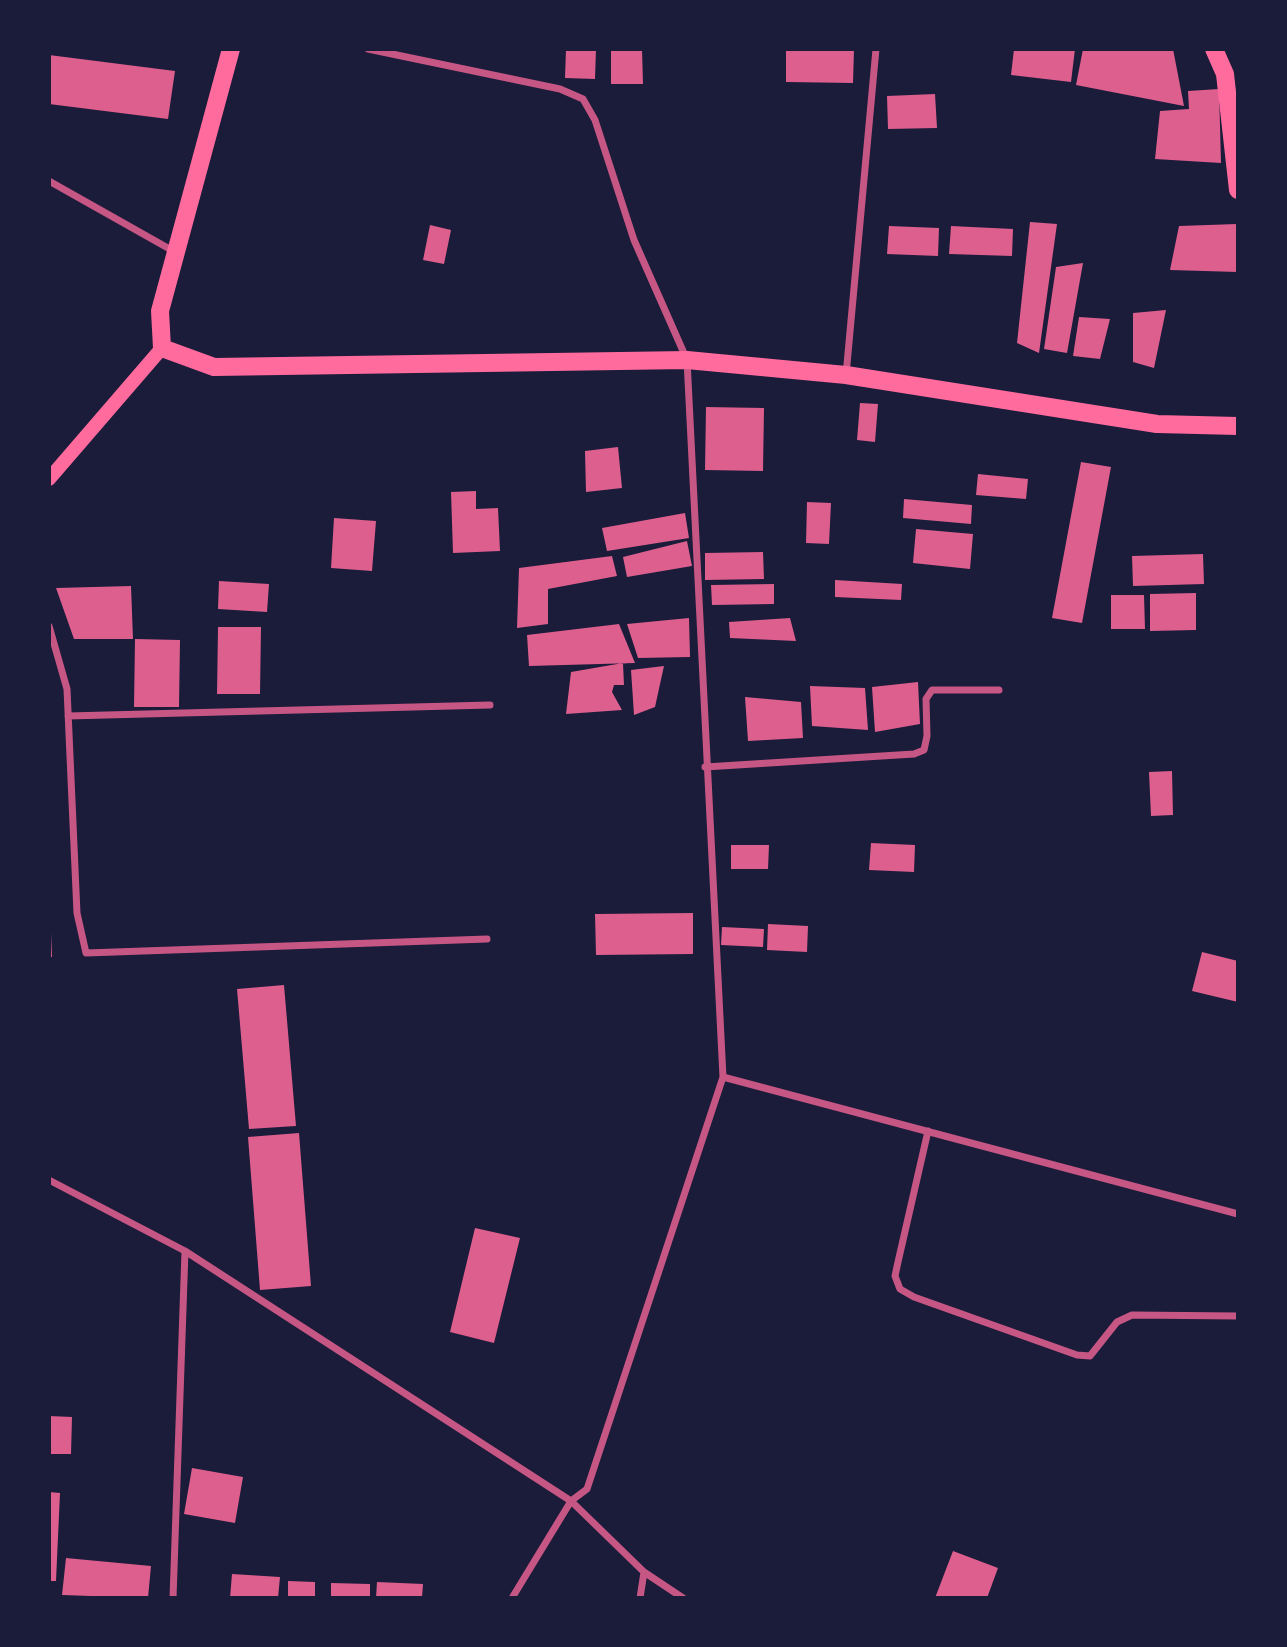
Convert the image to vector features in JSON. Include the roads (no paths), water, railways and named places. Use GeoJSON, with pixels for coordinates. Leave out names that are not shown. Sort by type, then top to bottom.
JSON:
{"type":"FeatureCollection","features":[{"type":"Feature","properties":{"kind":"main road"},"geometry":{"type":"LineString","coordinates":[[49,479],[162,348],[160,311],[231,49]]}},
{"type":"Feature","properties":{"kind":"main road"},"geometry":{"type":"LineString","coordinates":[[1214,49],[1226,74],[1238,190]]}},
{"type":"Feature","properties":{"kind":"main road"},"geometry":{"type":"LineString","coordinates":[[162,348],[214,367],[687,360],[846,375],[1157,424],[1238,426]]}},
{"type":"Feature","properties":{"kind":"street"},"geometry":{"type":"LineString","coordinates":[[368,49],[560,89],[583,99],[594,120],[634,240],[687,360],[705,767],[723,1077],[587,1489],[571,1501],[512,1598]]}},
{"type":"Feature","properties":{"kind":"street"},"geometry":{"type":"LineString","coordinates":[[846,375],[876,49]]}},
{"type":"Feature","properties":{"kind":"street"},"geometry":{"type":"LineString","coordinates":[[49,181],[176,252]]}},
{"type":"Feature","properties":{"kind":"street"},"geometry":{"type":"LineString","coordinates":[[49,626],[67,689],[77,914],[86,953],[487,939]]}},
{"type":"Feature","properties":{"kind":"street"},"geometry":{"type":"LineString","coordinates":[[705,767],[914,754],[924,750],[927,736],[926,699],[932,690],[999,690]]}},
{"type":"Feature","properties":{"kind":"street"},"geometry":{"type":"LineString","coordinates":[[68,716],[489,705]]}},
{"type":"Feature","properties":{"kind":"street"},"geometry":{"type":"LineString","coordinates":[[723,1077],[1238,1214]]}},
{"type":"Feature","properties":{"kind":"street"},"geometry":{"type":"LineString","coordinates":[[928,1131],[895,1276],[900,1289],[914,1297],[1077,1355],[1090,1356],[1117,1322],[1132,1315],[1238,1316]]}},
{"type":"Feature","properties":{"kind":"street"},"geometry":{"type":"LineString","coordinates":[[49,1180],[185,1251],[571,1501],[644,1572],[683,1598]]}},
{"type":"Feature","properties":{"kind":"street"},"geometry":{"type":"LineString","coordinates":[[173,1598],[185,1251]]}},
{"type":"Feature","properties":{"kind":"street"},"geometry":{"type":"LineString","coordinates":[[640,1598],[644,1572]]}}]}
